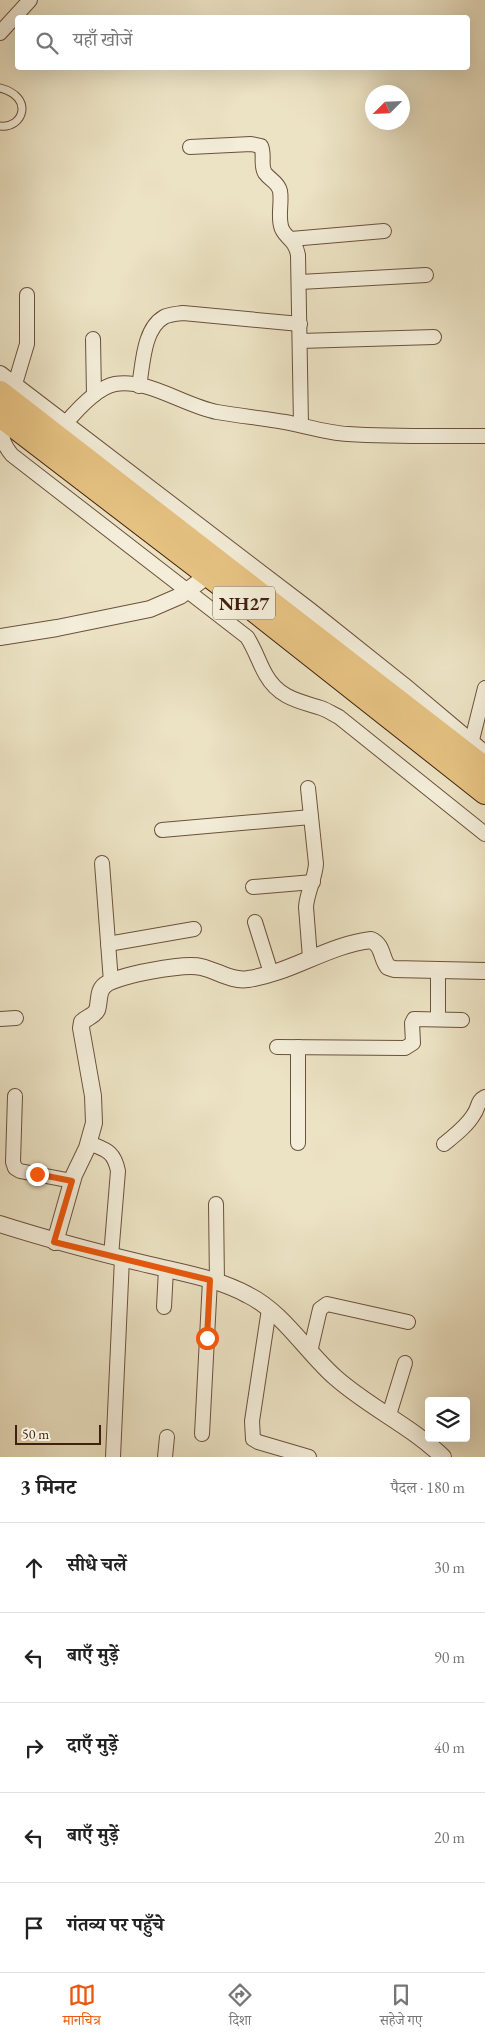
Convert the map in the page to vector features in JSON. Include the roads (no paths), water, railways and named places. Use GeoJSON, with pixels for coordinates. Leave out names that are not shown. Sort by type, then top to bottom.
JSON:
{"type":"FeatureCollection","features":[{"type":"Feature","properties":{"kind":"highway","name":"NH27"},"geometry":{"type":"LineString","coordinates":[[8,388],[485,768]]}},
{"type":"Feature","properties":{"kind":"highway","name":"NH27"},"geometry":{"type":"LineString","coordinates":[[1,417],[485,793]]}},
{"type":"Feature","properties":{"kind":"street"},"geometry":{"type":"LineString","coordinates":[[16,15],[30,0]]}},
{"type":"Feature","properties":{"kind":"street"},"geometry":{"type":"LineString","coordinates":[[0,32],[15,16]]}},
{"type":"Feature","properties":{"kind":"street"},"geometry":{"type":"LineString","coordinates":[[190,147],[251,144],[261,146],[266,173],[278,184],[280,190],[280,225],[283,232],[296,245],[298,255],[300,282],[300,425]]}},
{"type":"Feature","properties":{"kind":"street"},"geometry":{"type":"LineString","coordinates":[[291,239],[384,231]]}},
{"type":"Feature","properties":{"kind":"street"},"geometry":{"type":"LineString","coordinates":[[300,282],[426,275]]}},
{"type":"Feature","properties":{"kind":"street"},"geometry":{"type":"LineString","coordinates":[[8,388],[27,344],[27,295]]}},
{"type":"Feature","properties":{"kind":"street"},"geometry":{"type":"LineString","coordinates":[[139,386],[150,335],[156,324],[170,314],[183,313],[300,324]]}},
{"type":"Feature","properties":{"kind":"street"},"geometry":{"type":"LineString","coordinates":[[300,341],[434,337]]}},
{"type":"Feature","properties":{"kind":"street"},"geometry":{"type":"LineString","coordinates":[[94,339],[94,395]]}},
{"type":"Feature","properties":{"kind":"street"},"geometry":{"type":"LineString","coordinates":[[0,374],[8,388],[65,424],[308,610],[403,685],[485,754]]}},
{"type":"Feature","properties":{"kind":"street"},"geometry":{"type":"LineString","coordinates":[[65,424],[94,395],[114,384],[130,384],[214,411],[347,434],[485,436]]}},
{"type":"Feature","properties":{"kind":"street"},"geometry":{"type":"LineString","coordinates":[[1,417],[0,434],[4,446],[12,455],[247,636],[266,675],[285,695],[294,701],[323,708],[339,717],[485,834]]}},
{"type":"Feature","properties":{"kind":"street"},"geometry":{"type":"LineString","coordinates":[[0,636],[57,628],[150,609],[180,596],[208,576]]}},
{"type":"Feature","properties":{"kind":"street"},"geometry":{"type":"LineString","coordinates":[[471,744],[485,690]]}},
{"type":"Feature","properties":{"kind":"street"},"geometry":{"type":"LineString","coordinates":[[308,788],[316,864],[306,907],[310,958]]}},
{"type":"Feature","properties":{"kind":"street"},"geometry":{"type":"LineString","coordinates":[[162,830],[311,817]]}},
{"type":"Feature","properties":{"kind":"street"},"geometry":{"type":"LineString","coordinates":[[102,863],[111,982]]}},
{"type":"Feature","properties":{"kind":"street"},"geometry":{"type":"LineString","coordinates":[[253,887],[313,882]]}},
{"type":"Feature","properties":{"kind":"street"},"geometry":{"type":"LineString","coordinates":[[255,922],[271,973]]}},
{"type":"Feature","properties":{"kind":"street"},"geometry":{"type":"LineString","coordinates":[[108,944],[194,928]]}},
{"type":"Feature","properties":{"kind":"street"},"geometry":{"type":"LineString","coordinates":[[54,1242],[72,1181],[89,1143],[94,1123],[93,1096],[81,1028],[82,1022],[94,1015],[97,1010],[100,991],[105,985],[111,982],[184,966],[199,966],[247,980],[355,943],[371,940],[377,942],[388,967],[485,970]]}},
{"type":"Feature","properties":{"kind":"street"},"geometry":{"type":"LineString","coordinates":[[438,970],[438,1018]]}},
{"type":"Feature","properties":{"kind":"street"},"geometry":{"type":"LineString","coordinates":[[0,1019],[16,1018]]}},
{"type":"Feature","properties":{"kind":"street"},"geometry":{"type":"LineString","coordinates":[[277,1047],[405,1048],[412,1043],[412,1023],[414,1019],[462,1020]]}},
{"type":"Feature","properties":{"kind":"street"},"geometry":{"type":"LineString","coordinates":[[298,1047],[298,1143]]}},
{"type":"Feature","properties":{"kind":"street"},"geometry":{"type":"LineString","coordinates":[[16,1096],[15,1168],[20,1171],[72,1181]]}},
{"type":"Feature","properties":{"kind":"street"},"geometry":{"type":"LineString","coordinates":[[444,1144],[466,1125],[474,1115],[480,1100],[485,1097]]}},
{"type":"Feature","properties":{"kind":"street"},"geometry":{"type":"LineString","coordinates":[[89,1143],[111,1154],[116,1161],[118,1171],[113,1457]]}},
{"type":"Feature","properties":{"kind":"street"},"geometry":{"type":"LineString","coordinates":[[202,1434],[214,1282],[216,1204]]}},
{"type":"Feature","properties":{"kind":"street"},"geometry":{"type":"LineString","coordinates":[[0,1224],[54,1242],[166,1269],[214,1282],[248,1294],[269,1309],[347,1387],[420,1436],[443,1457]]}},
{"type":"Feature","properties":{"kind":"street"},"geometry":{"type":"LineString","coordinates":[[164,1307],[166,1269]]}},
{"type":"Feature","properties":{"kind":"street"},"geometry":{"type":"LineString","coordinates":[[310,1352],[320,1309],[327,1304],[408,1322]]}},
{"type":"Feature","properties":{"kind":"street"},"geometry":{"type":"LineString","coordinates":[[269,1309],[252,1421],[253,1439],[309,1457]]}},
{"type":"Feature","properties":{"kind":"street"},"geometry":{"type":"LineString","coordinates":[[389,1415],[405,1363]]}},
{"type":"Feature","properties":{"kind":"street"},"geometry":{"type":"LineString","coordinates":[[165,1457],[167,1437]]}},
{"type":"Feature","properties":{"kind":"lane"},"geometry":{"type":"LineString","coordinates":[[0,88],[15,94],[22,102],[22,109],[13,124],[5,127],[0,126]]}}]}
